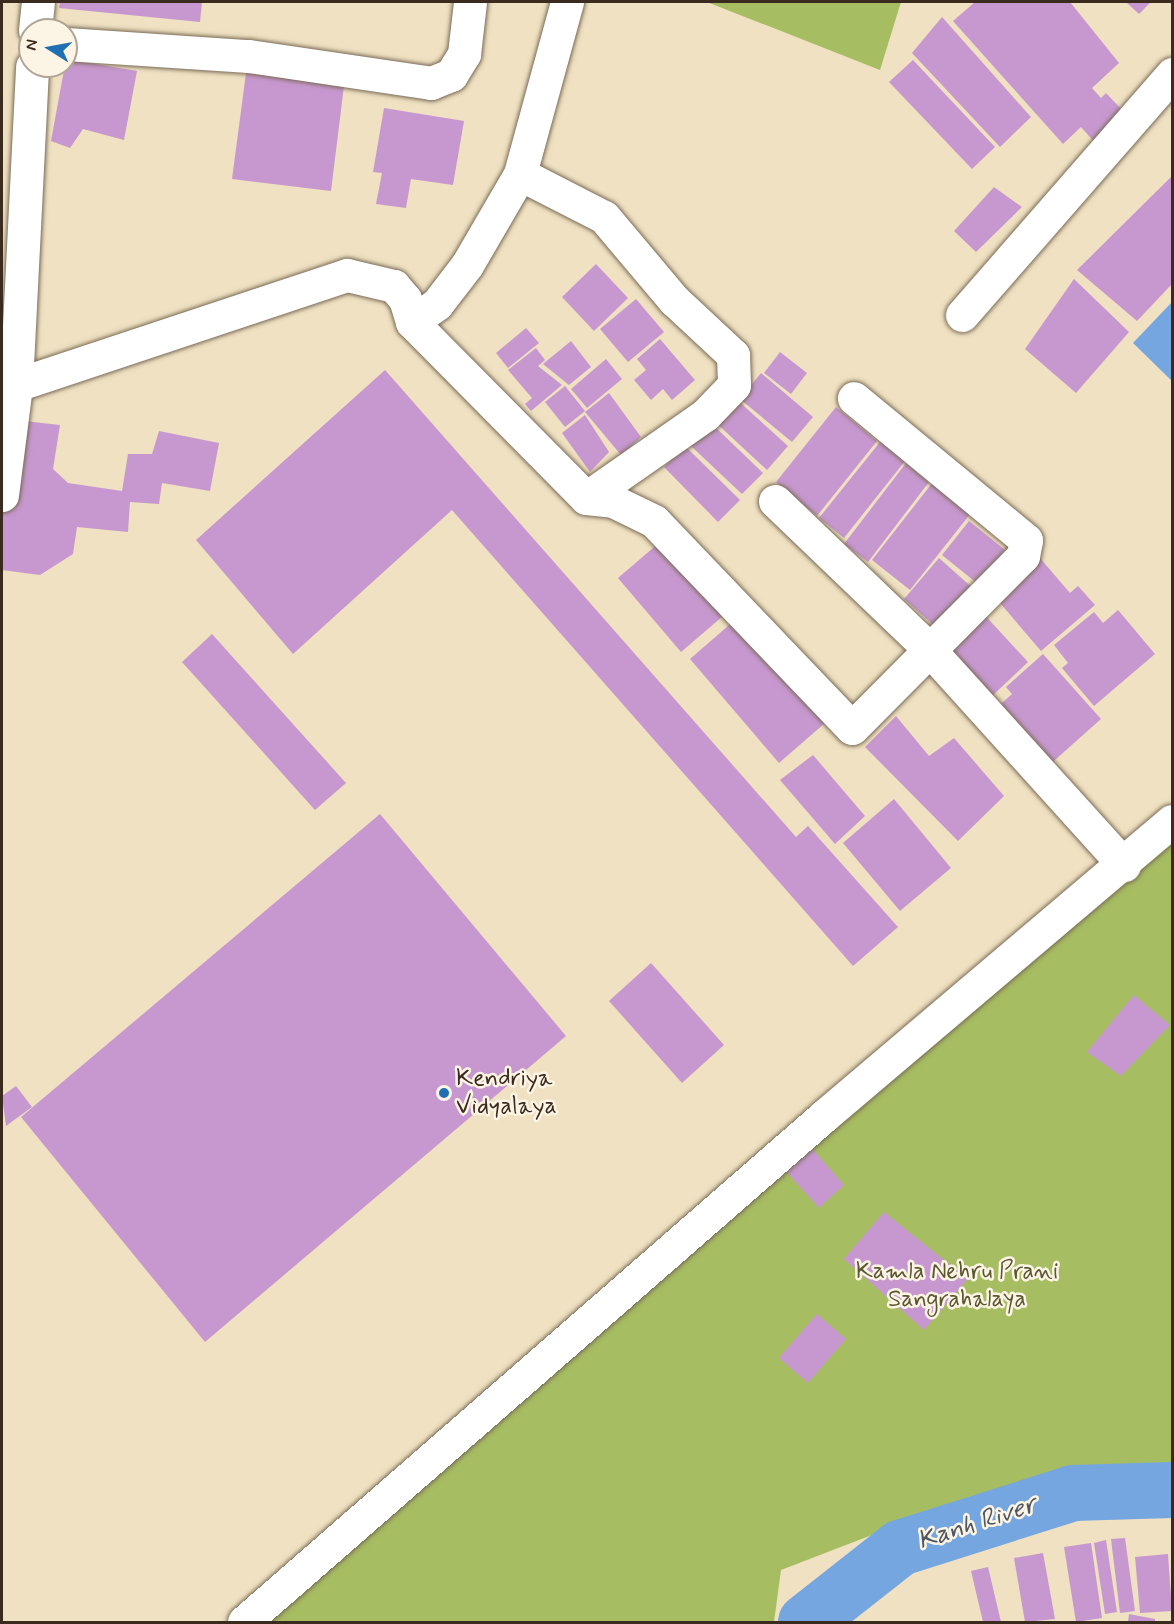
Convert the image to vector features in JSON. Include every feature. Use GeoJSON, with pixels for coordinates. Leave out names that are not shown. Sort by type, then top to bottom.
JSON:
{"type":"FeatureCollection","features":[{"type":"Feature","properties":{"kind":"street"},"geometry":{"type":"LineString","coordinates":[[36,18],[38,2]]}},
{"type":"Feature","properties":{"kind":"street"},"geometry":{"type":"LineString","coordinates":[[78,45],[249,56],[431,83],[451,75],[464,54],[470,2]]}},
{"type":"Feature","properties":{"kind":"street"},"geometry":{"type":"LineString","coordinates":[[412,322],[437,304],[467,265],[520,174],[567,2]]}},
{"type":"Feature","properties":{"kind":"street"},"geometry":{"type":"LineString","coordinates":[[962,315],[1173,74]]}},
{"type":"Feature","properties":{"kind":"street"},"geometry":{"type":"LineString","coordinates":[[2,495],[16,385],[31,78]]}},
{"type":"Feature","properties":{"kind":"street"},"geometry":{"type":"LineString","coordinates":[[520,174],[604,217],[674,300],[733,355],[734,385],[705,415],[586,498]]}},
{"type":"Feature","properties":{"kind":"street"},"geometry":{"type":"LineString","coordinates":[[16,385],[347,274],[394,286],[405,299],[412,322],[586,498],[613,501],[654,521],[852,728],[927,647],[1023,556],[1026,540],[854,398]]}},
{"type":"Feature","properties":{"kind":"street"},"geometry":{"type":"LineString","coordinates":[[775,501],[927,647],[1124,865]]}},
{"type":"Feature","properties":{"kind":"street"},"geometry":{"type":"LineString","coordinates":[[244,1623],[824,1116],[1124,865],[1173,821]]}},
{"type":"Feature","properties":{"kind":"green space"},"geometry":{"type":"Polygon","coordinates":[[[707,2],[901,2],[880,70],[707,2]]]}},
{"type":"Feature","properties":{"kind":"green space","name":"Kamla Nehru Prani Sangrahalaya"},"geometry":{"type":"Polygon","coordinates":[[[1172,821],[1172,1485],[955,1503],[781,1570],[774,1622],[228,1622],[1172,821]]]}},
{"type":"Feature","properties":{"kind":"water"},"geometry":{"type":"Polygon","coordinates":[[[1172,302],[1172,381],[1133,343],[1172,302]]]}},
{"type":"Feature","properties":{"kind":"building"},"geometry":{"type":"Polygon","coordinates":[[[60,2],[202,2],[200,22],[59,8],[60,2]]]}},
{"type":"Feature","properties":{"kind":"building"},"geometry":{"type":"Polygon","coordinates":[[[975,2],[1070,2],[1119,63],[1092,88],[1101,98],[1106,93],[1123,111],[1097,145],[1081,127],[1063,144],[953,21],[975,2]]]}},
{"type":"Feature","properties":{"kind":"building"},"geometry":{"type":"Polygon","coordinates":[[[1126,2],[1151,2],[1139,14],[1126,2]]]}},
{"type":"Feature","properties":{"kind":"building"},"geometry":{"type":"Polygon","coordinates":[[[942,17],[1031,117],[1000,147],[912,53],[942,17]]]}},
{"type":"Feature","properties":{"kind":"building"},"geometry":{"type":"Polygon","coordinates":[[[913,60],[995,147],[972,169],[889,82],[913,60]]]}},
{"type":"Feature","properties":{"kind":"building"},"geometry":{"type":"Polygon","coordinates":[[[78,61],[137,71],[124,140],[83,129],[70,148],[51,141],[63,78],[78,78],[78,61]]]}},
{"type":"Feature","properties":{"kind":"building"},"geometry":{"type":"Polygon","coordinates":[[[246,73],[344,86],[331,191],[232,179],[246,73]]]}},
{"type":"Feature","properties":{"kind":"building"},"geometry":{"type":"Polygon","coordinates":[[[384,108],[464,121],[453,185],[411,179],[406,208],[376,204],[382,173],[373,172],[384,108]]]}},
{"type":"Feature","properties":{"kind":"building"},"geometry":{"type":"Polygon","coordinates":[[[1172,176],[1172,284],[1137,321],[1077,270],[1172,176]]]}},
{"type":"Feature","properties":{"kind":"building"},"geometry":{"type":"Polygon","coordinates":[[[994,187],[1022,207],[976,252],[954,231],[994,187]]]}},
{"type":"Feature","properties":{"kind":"building"},"geometry":{"type":"Polygon","coordinates":[[[596,264],[628,298],[594,331],[562,297],[596,264]]]}},
{"type":"Feature","properties":{"kind":"building"},"geometry":{"type":"Polygon","coordinates":[[[1074,279],[1129,332],[1076,393],[1025,349],[1074,279]]]}},
{"type":"Feature","properties":{"kind":"building"},"geometry":{"type":"Polygon","coordinates":[[[636,299],[664,332],[628,362],[600,329],[636,299]]]}},
{"type":"Feature","properties":{"kind":"building"},"geometry":{"type":"Polygon","coordinates":[[[526,328],[539,343],[508,368],[496,353],[526,328]]]}},
{"type":"Feature","properties":{"kind":"building"},"geometry":{"type":"Polygon","coordinates":[[[660,339],[695,380],[672,400],[663,389],[651,400],[634,380],[646,370],[637,359],[660,339]]]}},
{"type":"Feature","properties":{"kind":"building"},"geometry":{"type":"Polygon","coordinates":[[[571,341],[591,367],[569,385],[543,364],[571,341]]]}},
{"type":"Feature","properties":{"kind":"building"},"geometry":{"type":"Polygon","coordinates":[[[536,348],[545,360],[538,366],[562,385],[531,411],[525,404],[532,398],[508,370],[536,348]]]}},
{"type":"Feature","properties":{"kind":"building"},"geometry":{"type":"Polygon","coordinates":[[[780,352],[807,373],[791,394],[764,373],[780,352]]]}},
{"type":"Feature","properties":{"kind":"building"},"geometry":{"type":"Polygon","coordinates":[[[606,359],[622,379],[587,408],[571,389],[606,359]]]}},
{"type":"Feature","properties":{"kind":"building"},"geometry":{"type":"Polygon","coordinates":[[[385,370],[796,837],[808,826],[898,927],[853,966],[452,510],[293,654],[196,540],[385,370]]]}},
{"type":"Feature","properties":{"kind":"building"},"geometry":{"type":"Polygon","coordinates":[[[761,373],[813,417],[792,442],[740,399],[761,373]]]}},
{"type":"Feature","properties":{"kind":"building"},"geometry":{"type":"Polygon","coordinates":[[[565,386],[585,411],[565,427],[545,402],[565,386]]]}},
{"type":"Feature","properties":{"kind":"building"},"geometry":{"type":"Polygon","coordinates":[[[609,393],[641,437],[621,455],[585,412],[609,393]]]}},
{"type":"Feature","properties":{"kind":"building"},"geometry":{"type":"Polygon","coordinates":[[[734,397],[788,446],[767,470],[713,420],[734,397]]]}},
{"type":"Feature","properties":{"kind":"building"},"geometry":{"type":"Polygon","coordinates":[[[836,407],[877,441],[817,516],[776,482],[836,407]]]}},
{"type":"Feature","properties":{"kind":"building"},"geometry":{"type":"Polygon","coordinates":[[[585,415],[609,452],[590,472],[562,433],[585,415]]]}},
{"type":"Feature","properties":{"kind":"building"},"geometry":{"type":"Polygon","coordinates":[[[15,420],[60,425],[53,469],[68,483],[122,491],[128,454],[152,454],[159,431],[219,443],[210,491],[162,483],[159,504],[130,502],[128,532],[77,527],[73,554],[40,575],[2,570],[2,518],[15,420]]]}},
{"type":"Feature","properties":{"kind":"building"},"geometry":{"type":"Polygon","coordinates":[[[712,424],[763,473],[742,494],[691,446],[712,424]]]}},
{"type":"Feature","properties":{"kind":"building"},"geometry":{"type":"Polygon","coordinates":[[[880,442],[905,461],[844,538],[819,518],[880,442]]]}},
{"type":"Feature","properties":{"kind":"building"},"geometry":{"type":"Polygon","coordinates":[[[685,446],[740,500],[718,522],[664,467],[685,446]]]}},
{"type":"Feature","properties":{"kind":"building"},"geometry":{"type":"Polygon","coordinates":[[[906,463],[929,482],[868,562],[844,544],[906,463]]]}},
{"type":"Feature","properties":{"kind":"building"},"geometry":{"type":"Polygon","coordinates":[[[933,482],[971,513],[910,590],[872,560],[933,482]]]}},
{"type":"Feature","properties":{"kind":"building"},"geometry":{"type":"Polygon","coordinates":[[[969,521],[1005,550],[978,584],[942,555],[969,521]]]}},
{"type":"Feature","properties":{"kind":"building"},"geometry":{"type":"Polygon","coordinates":[[[660,542],[723,616],[681,652],[618,578],[660,542]]]}},
{"type":"Feature","properties":{"kind":"building"},"geometry":{"type":"Polygon","coordinates":[[[939,558],[975,590],[940,631],[904,599],[939,558]]]}},
{"type":"Feature","properties":{"kind":"building"},"geometry":{"type":"Polygon","coordinates":[[[1040,558],[1070,593],[1078,586],[1095,605],[1041,651],[995,597],[1040,558]]]}},
{"type":"Feature","properties":{"kind":"building"},"geometry":{"type":"Polygon","coordinates":[[[1118,610],[1155,654],[1094,706],[1062,668],[1068,663],[1054,645],[1094,612],[1103,623],[1118,610]]]}},
{"type":"Feature","properties":{"kind":"building"},"geometry":{"type":"Polygon","coordinates":[[[981,611],[1028,662],[989,699],[941,648],[981,611]]]}},
{"type":"Feature","properties":{"kind":"building"},"geometry":{"type":"Polygon","coordinates":[[[736,619],[825,723],[779,763],[690,659],[736,619]]]}},
{"type":"Feature","properties":{"kind":"building"},"geometry":{"type":"Polygon","coordinates":[[[212,634],[346,783],[315,810],[182,662],[212,634]]]}},
{"type":"Feature","properties":{"kind":"building"},"geometry":{"type":"Polygon","coordinates":[[[1043,654],[1101,719],[1046,768],[994,710],[1012,694],[1006,687],[1043,654]]]}},
{"type":"Feature","properties":{"kind":"building"},"geometry":{"type":"Polygon","coordinates":[[[896,716],[929,756],[954,738],[1004,796],[958,841],[865,747],[896,716]]]}},
{"type":"Feature","properties":{"kind":"building"},"geometry":{"type":"Polygon","coordinates":[[[813,755],[865,816],[835,844],[780,780],[813,755]]]}},
{"type":"Feature","properties":{"kind":"building"},"geometry":{"type":"Polygon","coordinates":[[[894,799],[951,868],[900,911],[843,843],[894,799]]]}},
{"type":"Feature","properties":{"kind":"building"},"geometry":{"type":"Polygon","coordinates":[[[380,814],[566,1036],[205,1342],[21,1117],[380,814]]]}},
{"type":"Feature","properties":{"kind":"building"},"geometry":{"type":"Polygon","coordinates":[[[651,963],[724,1045],[682,1083],[609,1001],[651,963]]]}},
{"type":"Feature","properties":{"kind":"building"},"geometry":{"type":"Polygon","coordinates":[[[1134,995],[1170,1025],[1121,1076],[1087,1052],[1134,995]]]}},
{"type":"Feature","properties":{"kind":"building"},"geometry":{"type":"Polygon","coordinates":[[[16,1086],[32,1107],[6,1126],[2,1096],[16,1086]]]}},
{"type":"Feature","properties":{"kind":"building"},"geometry":{"type":"Polygon","coordinates":[[[810,1146],[844,1185],[819,1208],[785,1170],[810,1146]]]}},
{"type":"Feature","properties":{"kind":"building"},"geometry":{"type":"Polygon","coordinates":[[[884,1212],[968,1279],[924,1330],[844,1259],[884,1212]]]}},
{"type":"Feature","properties":{"kind":"building"},"geometry":{"type":"Polygon","coordinates":[[[817,1314],[846,1339],[808,1383],[779,1358],[817,1314]]]}},
{"type":"Feature","properties":{"kind":"building"},"geometry":{"type":"Polygon","coordinates":[[[1125,1538],[1135,1611],[1120,1613],[1111,1539],[1125,1538]]]}},
{"type":"Feature","properties":{"kind":"building"},"geometry":{"type":"Polygon","coordinates":[[[1106,1540],[1117,1612],[1105,1614],[1094,1543],[1106,1540]]]}},
{"type":"Feature","properties":{"kind":"building"},"geometry":{"type":"Polygon","coordinates":[[[1091,1543],[1102,1618],[1076,1622],[1064,1547],[1091,1543]]]}},
{"type":"Feature","properties":{"kind":"building"},"geometry":{"type":"Polygon","coordinates":[[[1043,1553],[1055,1619],[1025,1622],[1014,1558],[1043,1553]]]}},
{"type":"Feature","properties":{"kind":"building"},"geometry":{"type":"Polygon","coordinates":[[[1168,1554],[1172,1611],[1140,1613],[1135,1557],[1168,1554]]]}},
{"type":"Feature","properties":{"kind":"building"},"geometry":{"type":"Polygon","coordinates":[[[988,1567],[1001,1622],[983,1622],[971,1571],[988,1567]]]}},
{"type":"Feature","properties":{"kind":"building"},"geometry":{"type":"Polygon","coordinates":[[[1129,1614],[1155,1619],[1155,1622],[1128,1622],[1129,1614]]]}},
{"type":"Feature","properties":{"kind":"waterway","name":"Kanh River"},"geometry":{"type":"LineString","coordinates":[[806,1622],[900,1548],[1073,1493],[1172,1490]]}},
{"type":"Feature","properties":{"kind":"place","name":"Kendriya Vidyalaya"},"geometry":{"type":"Point","coordinates":[444,1093]}}]}
